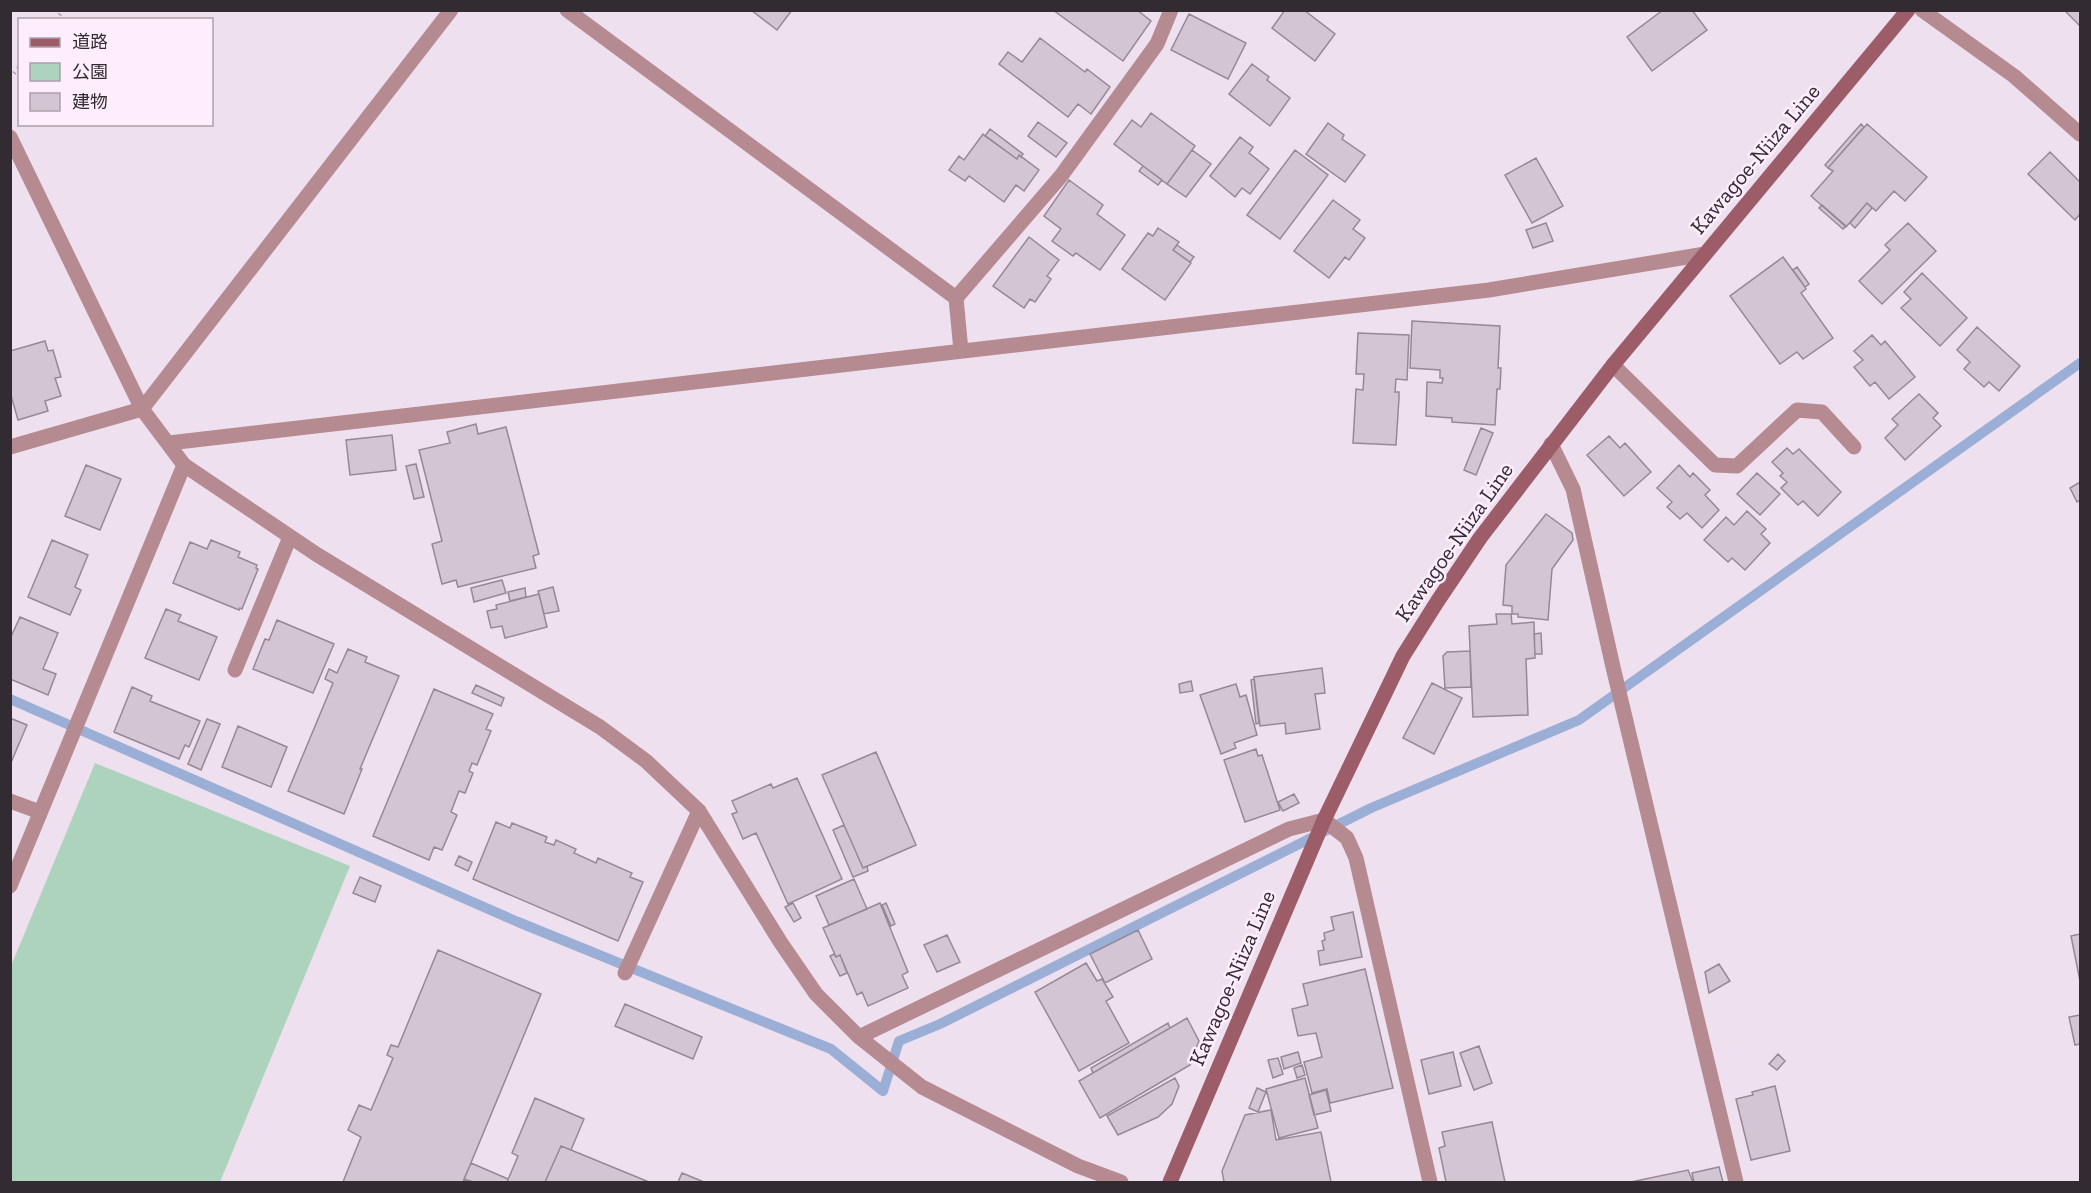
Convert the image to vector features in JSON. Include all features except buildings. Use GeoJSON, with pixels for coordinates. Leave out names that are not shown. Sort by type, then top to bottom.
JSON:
{"type":"FeatureCollection","features":[{"type":"Feature","properties":{"kind":"main road","name":"Kawagoe-Niiza Line"},"geometry":{"type":"LineString","coordinates":[[1170,1182],[1324,820],[1403,656],[1480,538],[1551,444],[1613,365],[1908,10]]}},
{"type":"Feature","properties":{"kind":"street"},"geometry":{"type":"LineString","coordinates":[[10,447],[142,410],[451,10]]}},
{"type":"Feature","properties":{"kind":"street"},"geometry":{"type":"LineString","coordinates":[[567,10],[956,298]]}},
{"type":"Feature","properties":{"kind":"street"},"geometry":{"type":"LineString","coordinates":[[961,351],[956,298],[1061,176],[1157,44],[1172,10]]}},
{"type":"Feature","properties":{"kind":"street"},"geometry":{"type":"LineString","coordinates":[[1922,10],[2014,76],[2080,134]]}},
{"type":"Feature","properties":{"kind":"street"},"geometry":{"type":"LineString","coordinates":[[11,141],[142,410],[184,465],[290,537],[600,727],[645,761],[699,811],[781,943],[816,994],[859,1037],[922,1086],[1078,1166],[1121,1182]]}},
{"type":"Feature","properties":{"kind":"street"},"geometry":{"type":"LineString","coordinates":[[169,443],[1489,290],[1705,254]]}},
{"type":"Feature","properties":{"kind":"street"},"geometry":{"type":"LineString","coordinates":[[1613,365],[1715,465],[1737,466],[1797,410],[1822,412],[1854,447]]}},
{"type":"Feature","properties":{"kind":"street"},"geometry":{"type":"LineString","coordinates":[[1551,444],[1573,489],[1613,667],[1736,1182]]}},
{"type":"Feature","properties":{"kind":"street"},"geometry":{"type":"LineString","coordinates":[[10,885],[184,465]]}},
{"type":"Feature","properties":{"kind":"street"},"geometry":{"type":"LineString","coordinates":[[235,670],[290,537]]}},
{"type":"Feature","properties":{"kind":"street"},"geometry":{"type":"LineString","coordinates":[[10,801],[40,812]]}},
{"type":"Feature","properties":{"kind":"street"},"geometry":{"type":"LineString","coordinates":[[625,973],[699,811]]}},
{"type":"Feature","properties":{"kind":"street"},"geometry":{"type":"LineString","coordinates":[[859,1037],[1289,829],[1324,820],[1347,838],[1356,858],[1430,1182]]}},
{"type":"Feature","properties":{"kind":"green space"},"geometry":{"type":"Polygon","coordinates":[[[95,763],[350,866],[220,1182],[11,1182],[11,966],[95,763]]]}},
{"type":"Feature","properties":{"kind":"waterway"},"geometry":{"type":"LineString","coordinates":[[10,699],[518,922],[831,1049],[883,1091],[899,1041],[940,1024],[1371,808],[1579,720],[2080,363]]}}]}
